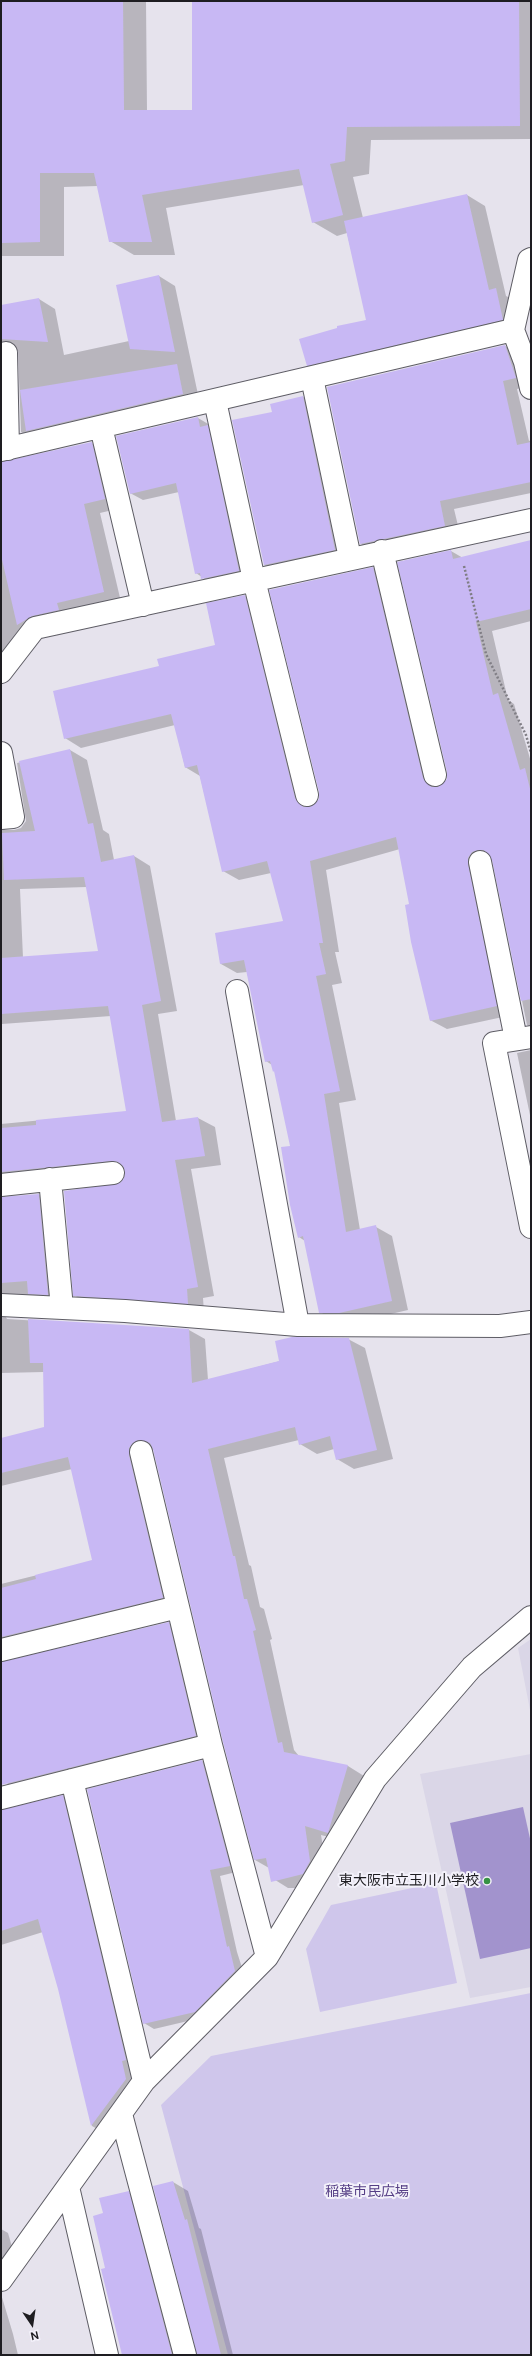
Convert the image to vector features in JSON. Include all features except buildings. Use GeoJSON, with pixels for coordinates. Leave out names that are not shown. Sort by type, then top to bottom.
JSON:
{"type":"FeatureCollection","features":[{"type":"Feature","properties":{"kind":"street"},"geometry":{"type":"LineString","coordinates":[[531,259],[528,260],[513,330],[525,362],[531,388]]}},
{"type":"Feature","properties":{"kind":"street"},"geometry":{"type":"LineString","coordinates":[[6,353],[5,449],[513,330]]}},
{"type":"Feature","properties":{"kind":"street"},"geometry":{"type":"LineString","coordinates":[[312,378],[350,558]]}},
{"type":"Feature","properties":{"kind":"street"},"geometry":{"type":"LineString","coordinates":[[215,401],[254,580],[307,795]]}},
{"type":"Feature","properties":{"kind":"street"},"geometry":{"type":"LineString","coordinates":[[101,427],[142,605]]}},
{"type":"Feature","properties":{"kind":"street"},"geometry":{"type":"LineString","coordinates":[[1,672],[35,628],[382,551],[531,520]]}},
{"type":"Feature","properties":{"kind":"street"},"geometry":{"type":"LineString","coordinates":[[382,551],[435,775]]}},
{"type":"Feature","properties":{"kind":"street"},"geometry":{"type":"LineString","coordinates":[[1,753],[13,817],[1,818]]}},
{"type":"Feature","properties":{"kind":"street"},"geometry":{"type":"LineString","coordinates":[[480,862],[524,1038],[494,1043],[531,1227]]}},
{"type":"Feature","properties":{"kind":"street"},"geometry":{"type":"LineString","coordinates":[[237,991],[298,1325]]}},
{"type":"Feature","properties":{"kind":"street"},"geometry":{"type":"LineString","coordinates":[[1,1185],[113,1173]]}},
{"type":"Feature","properties":{"kind":"street"},"geometry":{"type":"LineString","coordinates":[[50,1179],[62,1308]]}},
{"type":"Feature","properties":{"kind":"street"},"geometry":{"type":"LineString","coordinates":[[1,1305],[125,1311],[298,1325],[500,1326],[531,1322]]}},
{"type":"Feature","properties":{"kind":"street"},"geometry":{"type":"LineString","coordinates":[[141,1452],[211,1745],[268,1957]]}},
{"type":"Feature","properties":{"kind":"street"},"geometry":{"type":"LineString","coordinates":[[1,1650],[178,1607]]}},
{"type":"Feature","properties":{"kind":"street"},"geometry":{"type":"LineString","coordinates":[[1,2280],[144,2081],[268,1957],[375,1779],[472,1667],[531,1617]]}},
{"type":"Feature","properties":{"kind":"street"},"geometry":{"type":"LineString","coordinates":[[1,1798],[211,1745]]}},
{"type":"Feature","properties":{"kind":"street"},"geometry":{"type":"LineString","coordinates":[[72,1780],[144,2081]]}},
{"type":"Feature","properties":{"kind":"street"},"geometry":{"type":"LineString","coordinates":[[121,2114],[185,2355]]}},
{"type":"Feature","properties":{"kind":"street"},"geometry":{"type":"LineString","coordinates":[[68,2187],[107,2355]]}},
{"type":"Feature","properties":{"kind":"path"},"geometry":{"type":"LineString","coordinates":[[457,535],[486,654],[526,735],[531,753]]}},
{"type":"Feature","properties":{"kind":"shaded area"},"geometry":{"type":"Polygon","coordinates":[[[531,1639],[531,1715],[518,1648],[531,1639]]]}},
{"type":"Feature","properties":{"kind":"shaded area","name":"東大阪市立玉川小学校"},"geometry":{"type":"Polygon","coordinates":[[[531,1754],[531,1987],[470,1998],[420,1774],[531,1754]]]}},
{"type":"Feature","properties":{"kind":"shaded area"},"geometry":{"type":"Polygon","coordinates":[[[523,1807],[531,1843],[531,1948],[480,1959],[450,1823],[523,1807]]]}},
{"type":"Feature","properties":{"kind":"green space"},"geometry":{"type":"Polygon","coordinates":[[[436,1883],[457,1983],[320,2012],[306,1949],[331,1905],[436,1883]]]}},
{"type":"Feature","properties":{"kind":"green space","name":"稲葉市民広場"},"geometry":{"type":"Polygon","coordinates":[[[531,1993],[531,2355],[228,2355],[161,2105],[211,2056],[531,1993]]]}},
{"type":"Feature","properties":{"kind":"place","name":"東大阪市立玉川小学校"},"geometry":{"type":"Point","coordinates":[487,1881]}}]}
